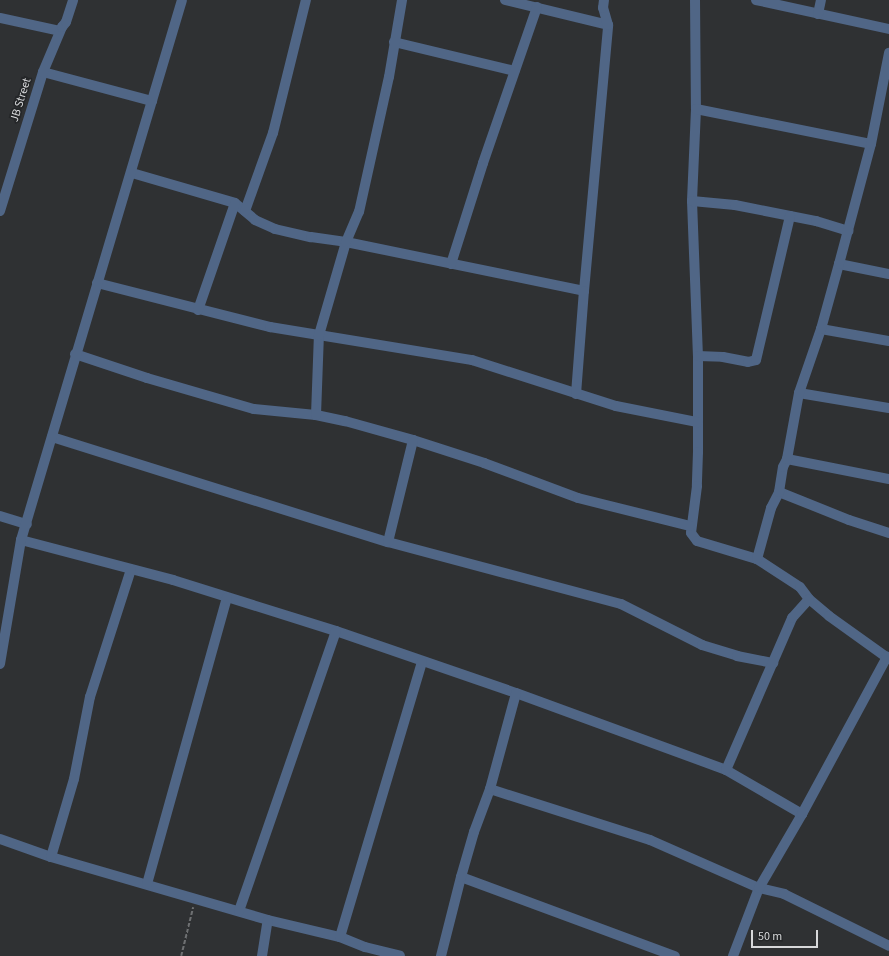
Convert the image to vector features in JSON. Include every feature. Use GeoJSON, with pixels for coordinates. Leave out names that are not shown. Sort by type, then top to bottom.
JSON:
{"type":"FeatureCollection","features":[{"type":"Feature","properties":{"kind":"street","name":"JB Street"},"geometry":{"type":"LineString","coordinates":[[0,211],[43,72],[60,31],[66,22],[73,0]]}},
{"type":"Feature","properties":{"kind":"street"},"geometry":{"type":"LineString","coordinates":[[0,664],[21,540],[27,524],[75,354],[132,173],[182,0]]}},
{"type":"Feature","properties":{"kind":"street"},"geometry":{"type":"LineString","coordinates":[[246,211],[273,133],[306,0]]}},
{"type":"Feature","properties":{"kind":"street"},"geometry":{"type":"LineString","coordinates":[[316,415],[319,335],[346,242],[359,212],[389,77],[402,0]]}},
{"type":"Feature","properties":{"kind":"street"},"geometry":{"type":"LineString","coordinates":[[505,0],[608,25]]}},
{"type":"Feature","properties":{"kind":"street"},"geometry":{"type":"LineString","coordinates":[[576,394],[608,25],[603,8],[604,0]]}},
{"type":"Feature","properties":{"kind":"street"},"geometry":{"type":"LineString","coordinates":[[695,0],[696,109],[692,201],[698,356],[698,422],[697,486],[690,526],[691,533],[697,541],[757,559],[800,587],[809,599],[888,658],[802,814],[759,888],[733,956]]}},
{"type":"Feature","properties":{"kind":"street"},"geometry":{"type":"LineString","coordinates":[[756,0],[889,29]]}},
{"type":"Feature","properties":{"kind":"street"},"geometry":{"type":"LineString","coordinates":[[818,14],[821,0]]}},
{"type":"Feature","properties":{"kind":"street"},"geometry":{"type":"LineString","coordinates":[[451,264],[483,163],[537,7]]}},
{"type":"Feature","properties":{"kind":"street"},"geometry":{"type":"LineString","coordinates":[[0,18],[60,31]]}},
{"type":"Feature","properties":{"kind":"street"},"geometry":{"type":"LineString","coordinates":[[394,42],[515,71]]}},
{"type":"Feature","properties":{"kind":"street"},"geometry":{"type":"LineString","coordinates":[[757,559],[771,508],[779,492],[783,467],[787,459],[799,393],[821,329],[871,144],[889,53]]}},
{"type":"Feature","properties":{"kind":"street"},"geometry":{"type":"LineString","coordinates":[[43,72],[152,101]]}},
{"type":"Feature","properties":{"kind":"street"},"geometry":{"type":"LineString","coordinates":[[696,109],[871,144]]}},
{"type":"Feature","properties":{"kind":"street"},"geometry":{"type":"LineString","coordinates":[[132,173],[235,203],[255,220],[275,229],[311,237],[346,242],[584,291]]}},
{"type":"Feature","properties":{"kind":"street"},"geometry":{"type":"LineString","coordinates":[[692,201],[735,205],[848,230]]}},
{"type":"Feature","properties":{"kind":"street"},"geometry":{"type":"LineString","coordinates":[[198,310],[235,203]]}},
{"type":"Feature","properties":{"kind":"street"},"geometry":{"type":"LineString","coordinates":[[698,356],[723,357],[748,362],[756,360],[790,216]]}},
{"type":"Feature","properties":{"kind":"street"},"geometry":{"type":"LineString","coordinates":[[839,264],[889,274]]}},
{"type":"Feature","properties":{"kind":"street"},"geometry":{"type":"LineString","coordinates":[[97,283],[198,310],[270,327],[472,360],[616,406],[698,422]]}},
{"type":"Feature","properties":{"kind":"street"},"geometry":{"type":"LineString","coordinates":[[821,329],[889,341]]}},
{"type":"Feature","properties":{"kind":"street"},"geometry":{"type":"LineString","coordinates":[[75,354],[147,378],[254,409],[316,415],[345,421],[413,440],[477,460],[578,498],[690,526]]}},
{"type":"Feature","properties":{"kind":"street"},"geometry":{"type":"LineString","coordinates":[[799,393],[889,408]]}},
{"type":"Feature","properties":{"kind":"street"},"geometry":{"type":"LineString","coordinates":[[52,437],[388,542],[621,604],[702,645],[737,656],[773,663]]}},
{"type":"Feature","properties":{"kind":"street"},"geometry":{"type":"LineString","coordinates":[[388,542],[413,440]]}},
{"type":"Feature","properties":{"kind":"street"},"geometry":{"type":"LineString","coordinates":[[787,459],[889,477]]}},
{"type":"Feature","properties":{"kind":"street"},"geometry":{"type":"LineString","coordinates":[[779,492],[849,520],[889,533]]}},
{"type":"Feature","properties":{"kind":"street"},"geometry":{"type":"LineString","coordinates":[[0,516],[27,524]]}},
{"type":"Feature","properties":{"kind":"street"},"geometry":{"type":"LineString","coordinates":[[21,540],[173,580],[336,631],[422,662],[516,693],[726,770],[802,814]]}},
{"type":"Feature","properties":{"kind":"street"},"geometry":{"type":"LineString","coordinates":[[51,857],[74,779],[90,697],[131,570]]}},
{"type":"Feature","properties":{"kind":"street"},"geometry":{"type":"LineString","coordinates":[[147,884],[227,598]]}},
{"type":"Feature","properties":{"kind":"street"},"geometry":{"type":"LineString","coordinates":[[726,770],[792,618],[809,599]]}},
{"type":"Feature","properties":{"kind":"street"},"geometry":{"type":"LineString","coordinates":[[239,911],[336,631]]}},
{"type":"Feature","properties":{"kind":"street"},"geometry":{"type":"LineString","coordinates":[[340,937],[422,662]]}},
{"type":"Feature","properties":{"kind":"street"},"geometry":{"type":"LineString","coordinates":[[441,956],[461,877],[490,789],[516,693]]}},
{"type":"Feature","properties":{"kind":"street"},"geometry":{"type":"LineString","coordinates":[[490,789],[650,840],[759,888],[784,894],[889,946]]}},
{"type":"Feature","properties":{"kind":"street"},"geometry":{"type":"LineString","coordinates":[[0,839],[51,857],[195,899],[268,920],[340,937],[364,951],[400,956]]}},
{"type":"Feature","properties":{"kind":"street"},"geometry":{"type":"LineString","coordinates":[[461,877],[675,956]]}},
{"type":"Feature","properties":{"kind":"street"},"geometry":{"type":"LineString","coordinates":[[262,956],[268,920]]}},
{"type":"Feature","properties":{"kind":"path"},"geometry":{"type":"LineString","coordinates":[[181,956],[195,899]]}}]}
